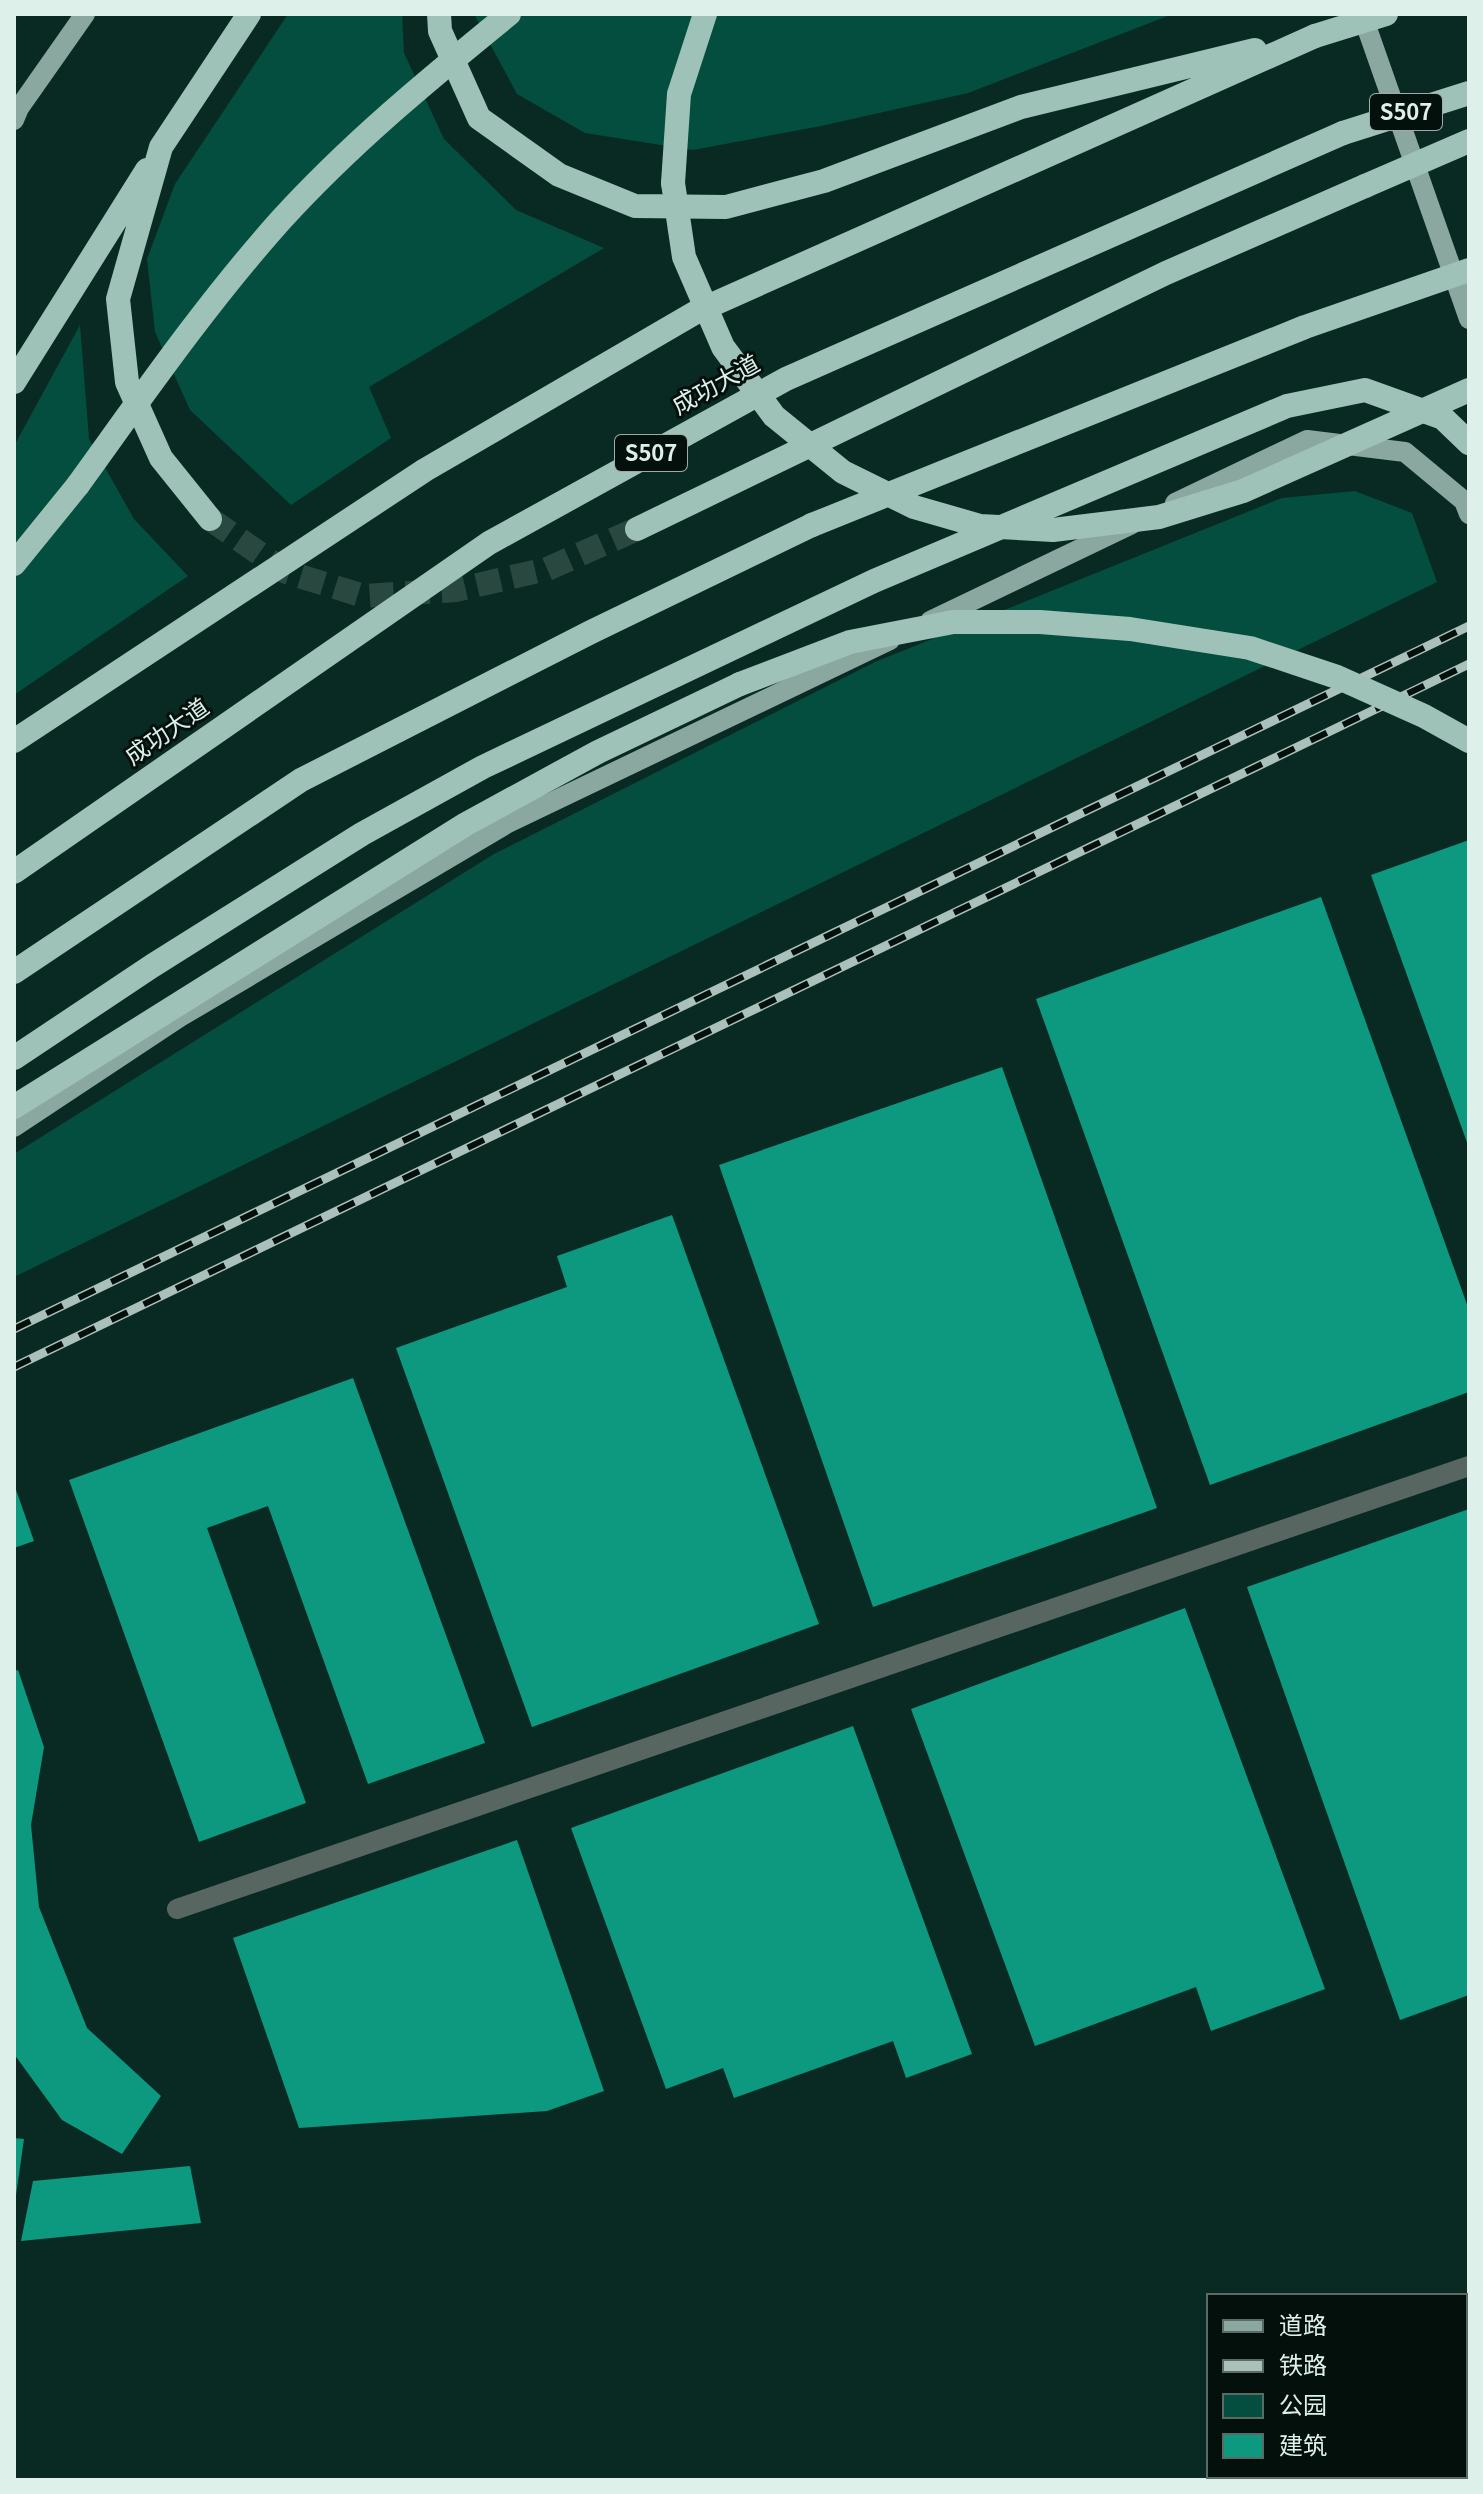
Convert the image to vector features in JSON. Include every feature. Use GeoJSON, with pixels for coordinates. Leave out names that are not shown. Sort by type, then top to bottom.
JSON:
{"type":"FeatureCollection","features":[{"type":"Feature","properties":{"kind":"highway"},"geometry":{"type":"LineString","coordinates":[[14,382],[161,147],[249,14]]}},
{"type":"Feature","properties":{"kind":"highway"},"geometry":{"type":"LineString","coordinates":[[439,14],[440,31],[479,118],[559,175],[635,206],[726,207],[824,181],[1021,107],[1315,36],[1386,14]]}},
{"type":"Feature","properties":{"kind":"highway"},"geometry":{"type":"LineString","coordinates":[[14,564],[78,485],[190,331],[281,221],[382,118],[509,14]]}},
{"type":"Feature","properties":{"kind":"highway"},"geometry":{"type":"LineString","coordinates":[[705,14],[679,94],[673,183],[684,257],[723,347],[774,416],[843,472],[914,507],[980,526],[1053,530],[1159,517],[1243,491],[1469,390]]}},
{"type":"Feature","properties":{"kind":"highway"},"geometry":{"type":"LineString","coordinates":[[14,741],[425,470],[698,311],[1315,36]]}},
{"type":"Feature","properties":{"kind":"highway","name":"成功大道"},"geometry":{"type":"LineString","coordinates":[[14,872],[489,543],[786,379],[1343,133],[1469,93]]}},
{"type":"Feature","properties":{"kind":"highway"},"geometry":{"type":"LineString","coordinates":[[637,529],[1166,273],[1469,141]]}},
{"type":"Feature","properties":{"kind":"highway"},"geometry":{"type":"LineString","coordinates":[[161,147],[118,299],[127,382],[161,458],[210,519]]}},
{"type":"Feature","properties":{"kind":"highway"},"geometry":{"type":"LineString","coordinates":[[14,972],[301,780],[577,639],[812,525],[1305,327],[1469,270]]}},
{"type":"Feature","properties":{"kind":"highway"},"geometry":{"type":"LineString","coordinates":[[14,1058],[152,966],[362,834],[483,767],[874,581],[1287,406],[1365,390],[1443,418],[1469,443]]}},
{"type":"Feature","properties":{"kind":"highway"},"geometry":{"type":"LineString","coordinates":[[14,1107],[466,824],[598,752],[740,684],[850,642],[953,622],[1040,622],[1130,629],[1250,648],[1337,677],[1424,716],[1469,741]]}},
{"type":"Feature","properties":{"kind":"main road"},"geometry":{"type":"LineString","coordinates":[[16,114],[85,14]]}},
{"type":"Feature","properties":{"kind":"main road"},"geometry":{"type":"LineString","coordinates":[[1362,14],[1469,319]]}},
{"type":"Feature","properties":{"kind":"main road"},"geometry":{"type":"LineString","coordinates":[[14,1127],[180,1017],[508,823],[1307,440],[1405,452],[1464,501],[1469,514]]}},
{"type":"Feature","properties":{"kind":"street"},"geometry":{"type":"LineString","coordinates":[[177,1909],[1469,1466]]}},
{"type":"Feature","properties":{"kind":"green space"},"geometry":{"type":"Polygon","coordinates":[[[288,14],[402,14],[404,53],[444,139],[516,210],[604,248],[369,387],[391,438],[291,505],[190,410],[155,332],[147,259],[175,184],[288,14]]]}},
{"type":"Feature","properties":{"kind":"green space"},"geometry":{"type":"Polygon","coordinates":[[[474,14],[1173,14],[968,93],[821,126],[693,150],[585,133],[517,94],[474,14]]]}},
{"type":"Feature","properties":{"kind":"green space"},"geometry":{"type":"Polygon","coordinates":[[[80,325],[89,439],[134,519],[188,576],[14,695],[14,446],[80,325]]]}},
{"type":"Feature","properties":{"kind":"green space"},"geometry":{"type":"Polygon","coordinates":[[[1355,491],[1412,513],[1437,582],[14,1277],[14,1154],[494,854],[875,662],[1282,498],[1355,491]]]}},
{"type":"Feature","properties":{"kind":"building"},"geometry":{"type":"Polygon","coordinates":[[[1469,840],[1469,1148],[1371,875],[1469,840]]]}},
{"type":"Feature","properties":{"kind":"building"},"geometry":{"type":"Polygon","coordinates":[[[1321,897],[1469,1310],[1469,1392],[1210,1485],[1036,999],[1321,897]]]}},
{"type":"Feature","properties":{"kind":"building"},"geometry":{"type":"Polygon","coordinates":[[[1002,1067],[1157,1508],[873,1607],[719,1165],[1002,1067]]]}},
{"type":"Feature","properties":{"kind":"building"},"geometry":{"type":"Polygon","coordinates":[[[672,1215],[819,1624],[532,1727],[396,1348],[567,1287],[557,1256],[672,1215]]]}},
{"type":"Feature","properties":{"kind":"building"},"geometry":{"type":"Polygon","coordinates":[[[353,1378],[485,1743],[368,1784],[268,1506],[207,1528],[306,1803],[199,1842],[69,1480],[353,1378]]]}},
{"type":"Feature","properties":{"kind":"building"},"geometry":{"type":"Polygon","coordinates":[[[14,1484],[34,1541],[14,1548],[14,1484]]]}},
{"type":"Feature","properties":{"kind":"building"},"geometry":{"type":"Polygon","coordinates":[[[1469,1509],[1469,1995],[1400,2020],[1247,1587],[1469,1509]]]}},
{"type":"Feature","properties":{"kind":"building"},"geometry":{"type":"Polygon","coordinates":[[[1185,1608],[1325,1989],[1211,2031],[1196,1987],[1035,2046],[911,1709],[1185,1608]]]}},
{"type":"Feature","properties":{"kind":"building"},"geometry":{"type":"Polygon","coordinates":[[[18,1670],[44,1747],[31,1825],[39,1907],[87,2028],[161,2096],[122,2154],[62,2120],[14,2054],[14,1671],[18,1670]]]}},
{"type":"Feature","properties":{"kind":"building"},"geometry":{"type":"Polygon","coordinates":[[[853,1726],[972,2054],[906,2078],[893,2041],[734,2098],[723,2068],[666,2089],[571,1828],[853,1726]]]}},
{"type":"Feature","properties":{"kind":"building"},"geometry":{"type":"Polygon","coordinates":[[[517,1840],[604,2091],[547,2111],[299,2128],[233,1938],[517,1840]]]}},
{"type":"Feature","properties":{"kind":"building"},"geometry":{"type":"Polygon","coordinates":[[[14,2138],[24,2139],[16,2195],[14,2195],[14,2138]]]}},
{"type":"Feature","properties":{"kind":"building"},"geometry":{"type":"Polygon","coordinates":[[[190,2166],[201,2223],[21,2241],[33,2181],[190,2166]]]}},
{"type":"Feature","properties":{"kind":"tunnel"},"geometry":{"type":"LineString","coordinates":[[210,519],[286,572],[364,596],[456,590],[547,569],[637,529]]}},
{"type":"Feature","properties":{"kind":"railway"},"geometry":{"type":"LineString","coordinates":[[14,1329],[1469,626]]}},
{"type":"Feature","properties":{"kind":"railway"},"geometry":{"type":"LineString","coordinates":[[14,1367],[1469,664]]}}]}
